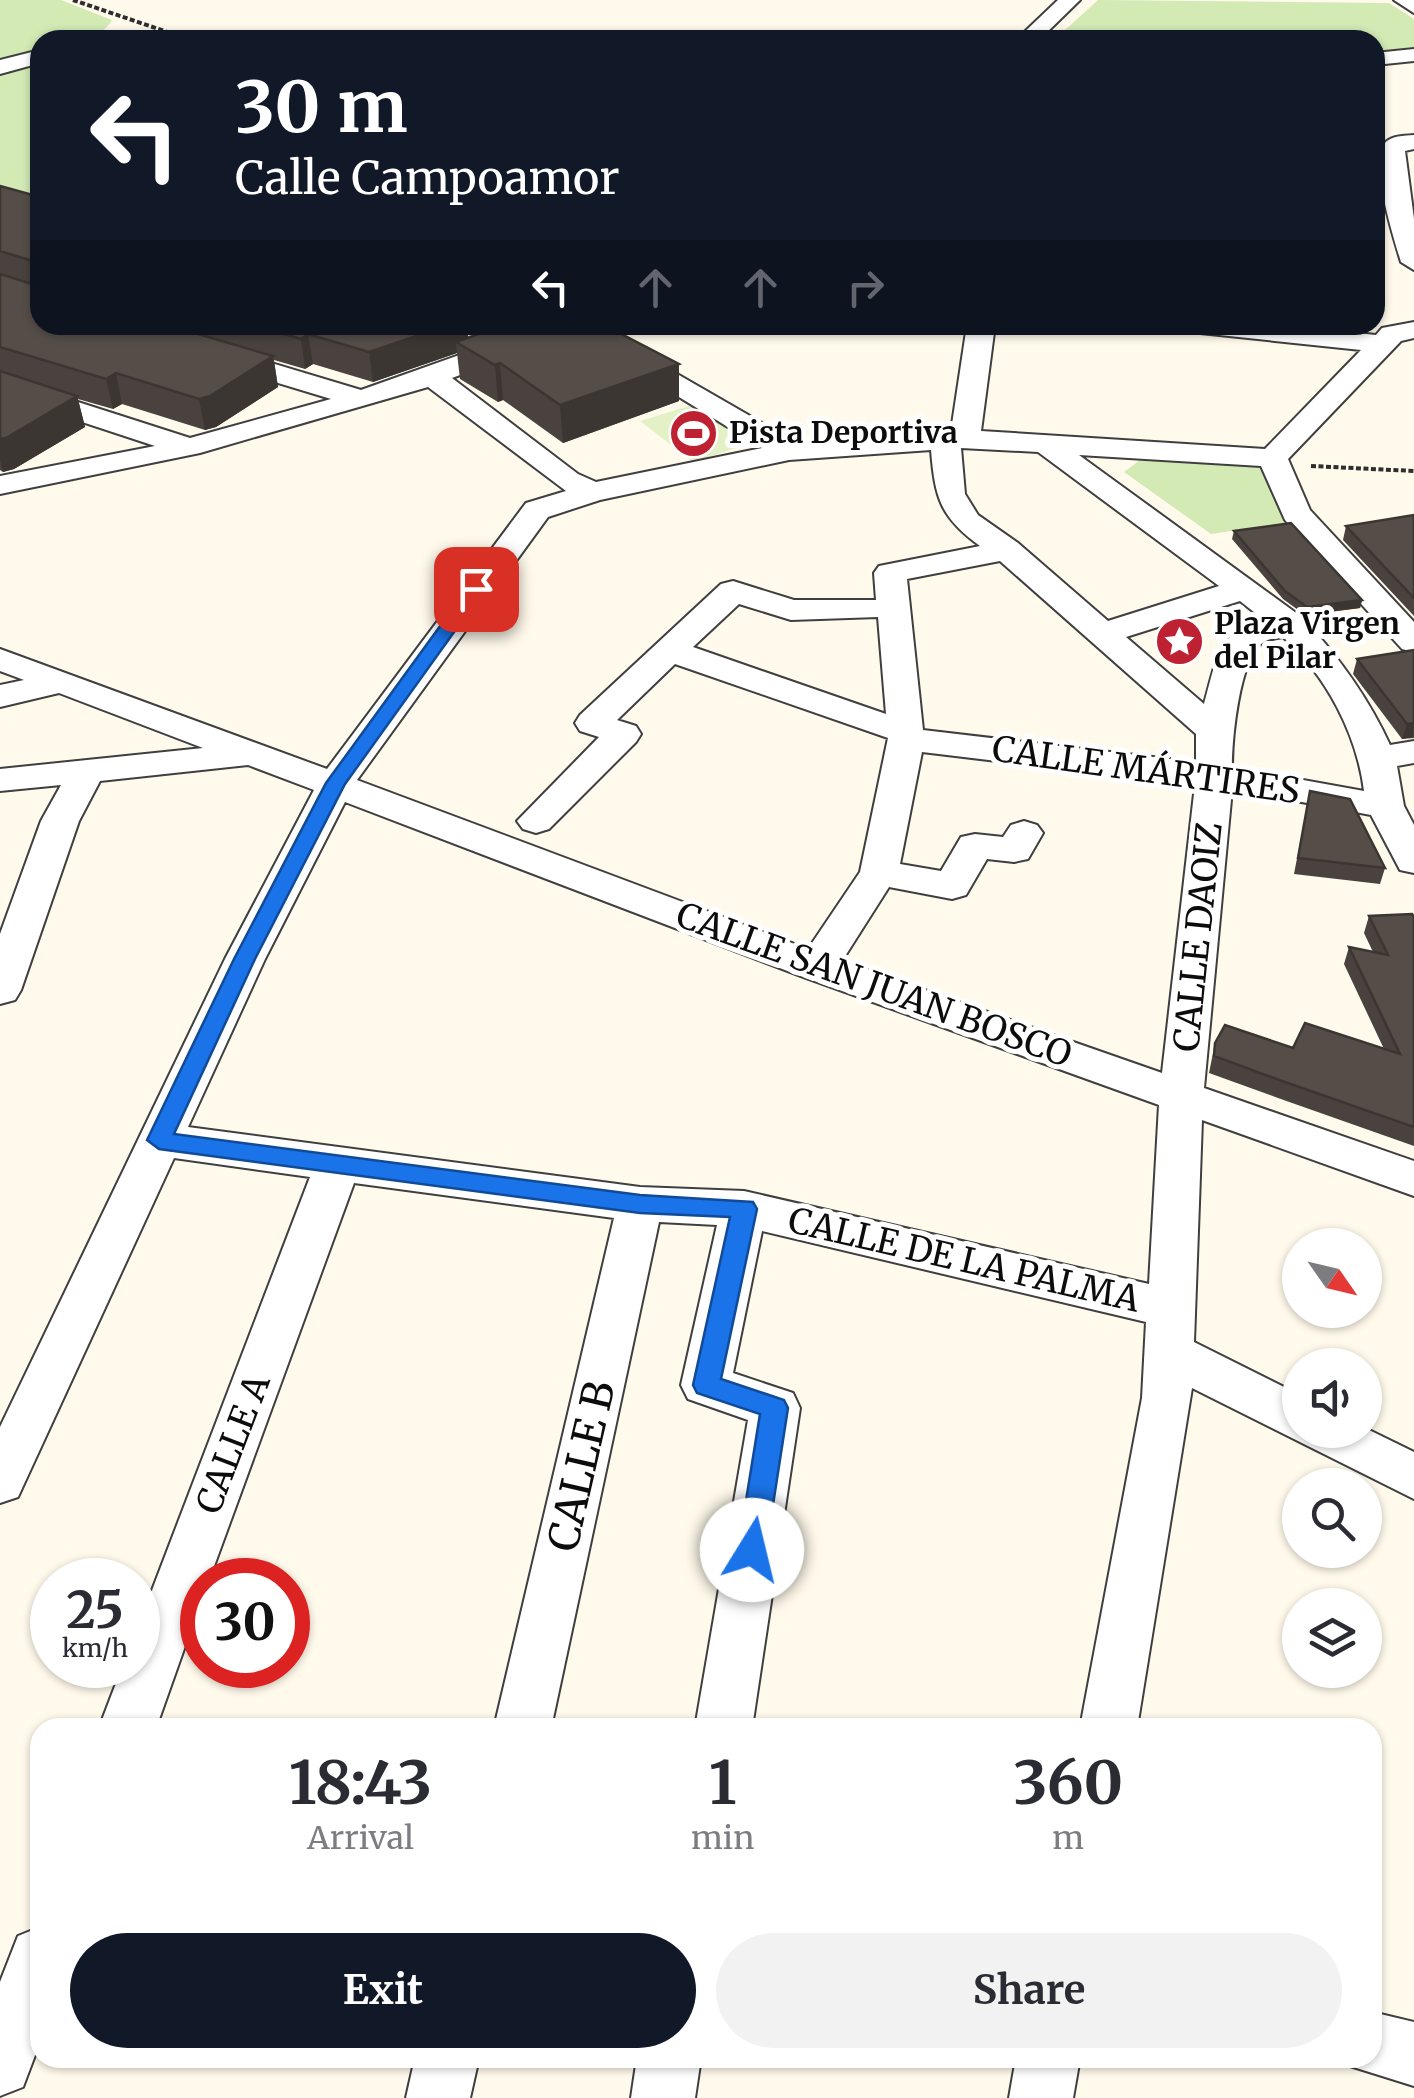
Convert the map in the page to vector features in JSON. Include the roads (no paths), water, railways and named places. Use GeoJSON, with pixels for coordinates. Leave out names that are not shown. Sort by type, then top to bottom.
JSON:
{"type":"FeatureCollection","features":[{"type":"Feature","properties":{"kind":"street"},"geometry":{"type":"LineString","coordinates":[[1038,30],[1070,0]]}},
{"type":"Feature","properties":{"kind":"street"},"geometry":{"type":"LineString","coordinates":[[1404,0],[1414,7]]}},
{"type":"Feature","properties":{"kind":"street"},"geometry":{"type":"LineString","coordinates":[[1385,58],[1414,55]]}},
{"type":"Feature","properties":{"kind":"street"},"geometry":{"type":"LineString","coordinates":[[0,68],[30,59]]}},
{"type":"Feature","properties":{"kind":"street"},"geometry":{"type":"LineString","coordinates":[[1407,142],[1393,149],[1386,189],[1414,262]]}},
{"type":"Feature","properties":{"kind":"street"},"geometry":{"type":"LineString","coordinates":[[1385,223],[1402,224]]}},
{"type":"Feature","properties":{"kind":"street"},"geometry":{"type":"LineString","coordinates":[[0,1481],[244,959],[336,783],[537,510],[593,492],[790,451],[955,440],[1273,458],[1392,334],[1414,330]]}},
{"type":"Feature","properties":{"kind":"street"},"geometry":{"type":"LineString","coordinates":[[149,335],[362,399]]}},
{"type":"Feature","properties":{"kind":"street"},"geometry":{"type":"LineString","coordinates":[[465,335],[510,348]]}},
{"type":"Feature","properties":{"kind":"street"},"geometry":{"type":"LineString","coordinates":[[0,485],[188,447],[362,399],[510,348],[574,335]]}},
{"type":"Feature","properties":{"kind":"street"},"geometry":{"type":"LineString","coordinates":[[594,335],[790,451]]}},
{"type":"Feature","properties":{"kind":"street"},"geometry":{"type":"LineString","coordinates":[[979,335],[955,440],[950,494],[966,522],[1007,550],[1214,731]]}},
{"type":"Feature","properties":{"kind":"street"},"geometry":{"type":"LineString","coordinates":[[1295,335],[1381,344]]}},
{"type":"Feature","properties":{"kind":"street"},"geometry":{"type":"LineString","coordinates":[[1359,335],[1381,344]]}},
{"type":"Feature","properties":{"kind":"street"},"geometry":{"type":"LineString","coordinates":[[433,377],[568,480],[593,492]]}},
{"type":"Feature","properties":{"kind":"street"},"geometry":{"type":"LineString","coordinates":[[0,386],[188,447]]}},
{"type":"Feature","properties":{"kind":"street"},"geometry":{"type":"LineString","coordinates":[[1049,447],[1244,589],[1309,642],[1357,712],[1396,755],[1398,817],[1414,862]]}},
{"type":"Feature","properties":{"kind":"street"},"geometry":{"type":"LineString","coordinates":[[1273,458],[1296,513],[1414,642]]}},
{"type":"Feature","properties":{"kind":"street"},"geometry":{"type":"LineString","coordinates":[[817,968],[879,872],[905,735],[890,573],[1007,550]]}},
{"type":"Feature","properties":{"kind":"street"},"geometry":{"type":"LineString","coordinates":[[1102,633],[1244,589]]}},
{"type":"Feature","properties":{"kind":"street"},"geometry":{"type":"LineString","coordinates":[[536,821],[624,734],[593,723],[733,591],[791,610],[871,609]]}},
{"type":"Feature","properties":{"kind":"street","name":"CALLE DAOIZ"},"geometry":{"type":"LineString","coordinates":[[1110,1718],[1167,1398],[1181,1095],[1214,779],[1214,731],[1236,651],[1252,633],[1291,625]]}},
{"type":"Feature","properties":{"kind":"street","name":"CALLE MÁRTIRES"},"geometry":{"type":"LineString","coordinates":[[670,650],[905,735],[1214,779],[1232,778],[1398,817]]}},
{"type":"Feature","properties":{"kind":"street","name":"CALLE SAN JUAN BOSCO"},"geometry":{"type":"LineString","coordinates":[[0,659],[817,968],[1414,1179]]}},
{"type":"Feature","properties":{"kind":"street"},"geometry":{"type":"LineString","coordinates":[[0,696],[62,682]]}},
{"type":"Feature","properties":{"kind":"street"},"geometry":{"type":"LineString","coordinates":[[0,990],[60,821],[100,769],[176,724]]}},
{"type":"Feature","properties":{"kind":"street"},"geometry":{"type":"LineString","coordinates":[[0,780],[256,754]]}},
{"type":"Feature","properties":{"kind":"street"},"geometry":{"type":"LineString","coordinates":[[879,872],[952,886],[974,846],[1014,850],[1024,832]]}},
{"type":"Feature","properties":{"kind":"street","name":"CALLE DE LA PALMA"},"geometry":{"type":"LineString","coordinates":[[159,1140],[640,1204],[744,1209],[1171,1331],[1282,1407]]}},
{"type":"Feature","properties":{"kind":"street","name":"CALLE A"},"geometry":{"type":"LineString","coordinates":[[130,1718],[339,1162]]}},
{"type":"Feature","properties":{"kind":"street","name":"CALLE B"},"geometry":{"type":"LineString","coordinates":[[524,1718],[640,1204]]}},
{"type":"Feature","properties":{"kind":"street"},"geometry":{"type":"LineString","coordinates":[[725,1718],[775,1408],[706,1385],[744,1209]]}},
{"type":"Feature","properties":{"kind":"street"},"geometry":{"type":"LineString","coordinates":[[1357,1448],[1414,1477]]}},
{"type":"Feature","properties":{"kind":"street"},"geometry":{"type":"LineString","coordinates":[[0,2064],[30,1984]]}},
{"type":"Feature","properties":{"kind":"street"},"geometry":{"type":"LineString","coordinates":[[1382,2046],[1414,2054]]}},
{"type":"Feature","properties":{"kind":"street"},"geometry":{"type":"LineString","coordinates":[[438,2098],[445,2068]]}},
{"type":"Feature","properties":{"kind":"street"},"geometry":{"type":"LineString","coordinates":[[663,2098],[668,2068]]}},
{"type":"Feature","properties":{"kind":"street"},"geometry":{"type":"LineString","coordinates":[[1041,2098],[1046,2068]]}},
{"type":"Feature","properties":{"kind":"place","name":"Pista Deportiva"},"geometry":{"type":"Point","coordinates":[694,433]}},
{"type":"Feature","properties":{"kind":"place","name":"Plaza Virgen del Pilar"},"geometry":{"type":"Point","coordinates":[1179,641]}}]}
